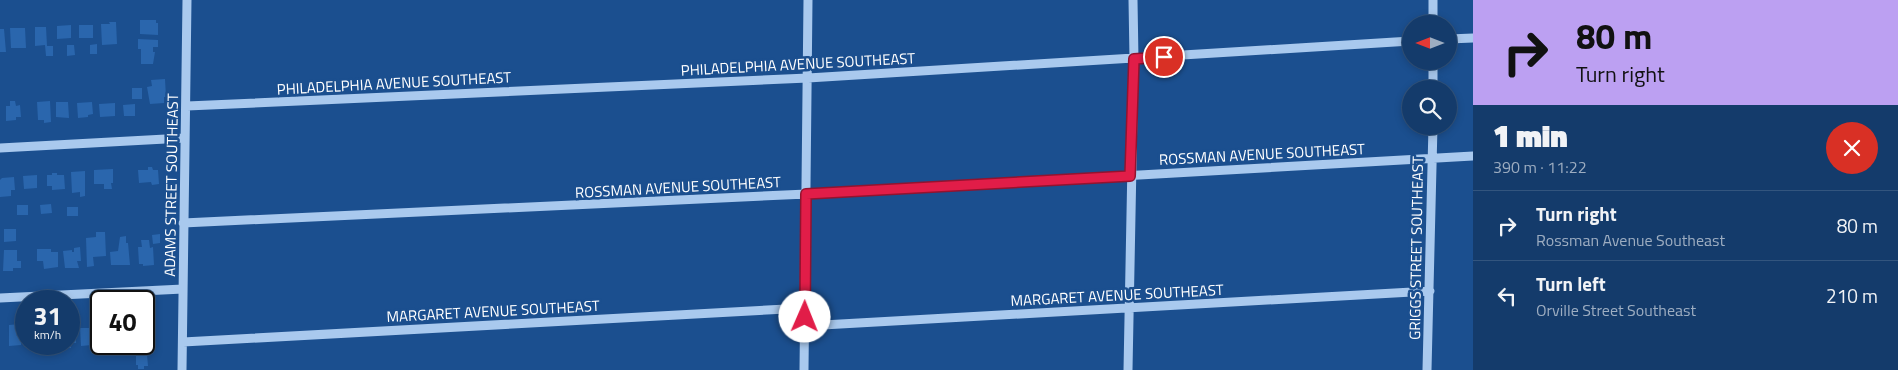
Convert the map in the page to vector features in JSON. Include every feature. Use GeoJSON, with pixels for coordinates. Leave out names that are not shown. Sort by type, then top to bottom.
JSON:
{"type":"FeatureCollection","features":[{"type":"Feature","properties":{"kind":"street","name":"ADAMS STREET SOUTHEAST"},"geometry":{"type":"LineString","coordinates":[[182,370],[187,0]]}},
{"type":"Feature","properties":{"kind":"street"},"geometry":{"type":"LineString","coordinates":[[804,370],[808,0]]}},
{"type":"Feature","properties":{"kind":"street"},"geometry":{"type":"LineString","coordinates":[[1128,370],[1130,176],[1134,59],[1133,0]]}},
{"type":"Feature","properties":{"kind":"street"},"geometry":{"type":"LineString","coordinates":[[1433,0],[1433,15]]}},
{"type":"Feature","properties":{"kind":"street"},"geometry":{"type":"LineString","coordinates":[[1458,39],[1473,38]]}},
{"type":"Feature","properties":{"kind":"street","name":"PHILADELPHIA AVENUE SOUTHEAST"},"geometry":{"type":"LineString","coordinates":[[186,106],[808,78],[1402,42]]}},
{"type":"Feature","properties":{"kind":"street","name":"GRIGGS STREET SOUTHEAST"},"geometry":{"type":"LineString","coordinates":[[1427,370],[1432,135]]}},
{"type":"Feature","properties":{"kind":"street"},"geometry":{"type":"LineString","coordinates":[[0,148],[184,138]]}},
{"type":"Feature","properties":{"kind":"street","name":"ROSSMAN AVENUE SOUTHEAST"},"geometry":{"type":"LineString","coordinates":[[183,223],[806,194],[1473,156]]}},
{"type":"Feature","properties":{"kind":"street"},"geometry":{"type":"LineString","coordinates":[[0,298],[183,289]]}},
{"type":"Feature","properties":{"kind":"street","name":"MARGARET AVENUE SOUTHEAST"},"geometry":{"type":"LineString","coordinates":[[805,326],[1430,291]]}},
{"type":"Feature","properties":{"kind":"street","name":"MARGARET AVENUE SOUTHEAST"},"geometry":{"type":"LineString","coordinates":[[183,342],[806,308]]}},
{"type":"Feature","properties":{"kind":"building"},"geometry":{"type":"Polygon","coordinates":[[[140,20],[156,20],[156,23],[158,23],[158,35],[140,34],[140,20]]]}},
{"type":"Feature","properties":{"kind":"building"},"geometry":{"type":"Polygon","coordinates":[[[109,22],[116,22],[117,44],[102,45],[101,24],[110,24],[109,22]]]}},
{"type":"Feature","properties":{"kind":"building"},"geometry":{"type":"Polygon","coordinates":[[[71,25],[71,38],[57,39],[57,26],[71,25]]]}},
{"type":"Feature","properties":{"kind":"building"},"geometry":{"type":"Polygon","coordinates":[[[79,25],[93,25],[93,38],[79,38],[79,25]]]}},
{"type":"Feature","properties":{"kind":"building"},"geometry":{"type":"Polygon","coordinates":[[[35,27],[46,27],[47,46],[53,46],[53,56],[46,56],[45,45],[35,46],[35,27]]]}},
{"type":"Feature","properties":{"kind":"building"},"geometry":{"type":"Polygon","coordinates":[[[10,28],[25,28],[26,48],[11,48],[10,28]]]}},
{"type":"Feature","properties":{"kind":"building"},"geometry":{"type":"Polygon","coordinates":[[[0,29],[4,29],[6,52],[0,52],[0,29]]]}},
{"type":"Feature","properties":{"kind":"building"},"geometry":{"type":"Polygon","coordinates":[[[138,39],[158,40],[158,47],[153,47],[153,52],[155,52],[153,64],[141,64],[141,49],[138,49],[138,39]]]}},
{"type":"Feature","properties":{"kind":"building"},"geometry":{"type":"Polygon","coordinates":[[[97,44],[97,54],[90,54],[90,45],[97,44]]]}},
{"type":"Feature","properties":{"kind":"building"},"geometry":{"type":"Polygon","coordinates":[[[67,45],[74,45],[75,55],[67,56],[67,45]]]}},
{"type":"Feature","properties":{"kind":"building"},"geometry":{"type":"Polygon","coordinates":[[[165,79],[166,97],[164,97],[164,103],[150,104],[147,87],[152,86],[151,80],[165,79]]]}},
{"type":"Feature","properties":{"kind":"building"},"geometry":{"type":"Polygon","coordinates":[[[132,88],[142,88],[142,99],[132,99],[132,88]]]}},
{"type":"Feature","properties":{"kind":"building"},"geometry":{"type":"Polygon","coordinates":[[[10,101],[15,101],[16,106],[20,105],[21,117],[16,117],[16,120],[6,121],[6,106],[10,106],[10,101]]]}},
{"type":"Feature","properties":{"kind":"building"},"geometry":{"type":"Polygon","coordinates":[[[50,101],[51,122],[44,123],[44,120],[38,120],[37,102],[50,101]]]}},
{"type":"Feature","properties":{"kind":"building"},"geometry":{"type":"Polygon","coordinates":[[[56,102],[68,102],[69,118],[56,117],[56,102]]]}},
{"type":"Feature","properties":{"kind":"building"},"geometry":{"type":"Polygon","coordinates":[[[92,102],[93,114],[88,115],[88,117],[78,118],[77,103],[92,102]]]}},
{"type":"Feature","properties":{"kind":"building"},"geometry":{"type":"Polygon","coordinates":[[[115,103],[115,116],[100,117],[99,104],[115,103]]]}},
{"type":"Feature","properties":{"kind":"building"},"geometry":{"type":"Polygon","coordinates":[[[135,104],[135,116],[124,116],[123,105],[135,104]]]}},
{"type":"Feature","properties":{"kind":"building"},"geometry":{"type":"Polygon","coordinates":[[[148,167],[158,170],[159,184],[152,185],[151,182],[139,183],[138,170],[148,170],[148,167]]]}},
{"type":"Feature","properties":{"kind":"building"},"geometry":{"type":"Polygon","coordinates":[[[113,169],[112,189],[104,189],[104,184],[94,184],[94,170],[113,169]]]}},
{"type":"Feature","properties":{"kind":"building"},"geometry":{"type":"Polygon","coordinates":[[[85,171],[85,196],[80,197],[80,192],[72,193],[71,172],[85,171]]]}},
{"type":"Feature","properties":{"kind":"building"},"geometry":{"type":"Polygon","coordinates":[[[52,173],[64,175],[65,189],[52,190],[52,186],[47,186],[47,175],[52,175],[52,173]]]}},
{"type":"Feature","properties":{"kind":"building"},"geometry":{"type":"Polygon","coordinates":[[[37,175],[37,188],[24,189],[23,176],[37,175]]]}},
{"type":"Feature","properties":{"kind":"building"},"geometry":{"type":"Polygon","coordinates":[[[14,177],[15,190],[11,190],[11,196],[0,197],[0,180],[2,178],[14,177]]]}},
{"type":"Feature","properties":{"kind":"building"},"geometry":{"type":"Polygon","coordinates":[[[51,204],[52,213],[41,214],[40,205],[51,204]]]}},
{"type":"Feature","properties":{"kind":"building"},"geometry":{"type":"Polygon","coordinates":[[[17,205],[28,205],[28,215],[17,215],[17,205]]]}},
{"type":"Feature","properties":{"kind":"building"},"geometry":{"type":"Polygon","coordinates":[[[67,207],[78,207],[78,216],[67,216],[67,207]]]}},
{"type":"Feature","properties":{"kind":"building"},"geometry":{"type":"Polygon","coordinates":[[[4,229],[16,229],[16,241],[4,242],[4,229]]]}},
{"type":"Feature","properties":{"kind":"building"},"geometry":{"type":"Polygon","coordinates":[[[96,232],[105,232],[106,256],[93,257],[94,266],[87,267],[86,238],[96,237],[96,232]]]}},
{"type":"Feature","properties":{"kind":"building"},"geometry":{"type":"Polygon","coordinates":[[[160,234],[160,243],[153,244],[152,235],[160,234]]]}},
{"type":"Feature","properties":{"kind":"building"},"geometry":{"type":"Polygon","coordinates":[[[126,236],[130,265],[111,265],[110,252],[118,251],[120,237],[126,236]]]}},
{"type":"Feature","properties":{"kind":"building"},"geometry":{"type":"Polygon","coordinates":[[[141,240],[149,240],[150,248],[153,247],[154,265],[143,266],[143,264],[139,264],[138,247],[142,247],[141,240]]]}},
{"type":"Feature","properties":{"kind":"building"},"geometry":{"type":"Polygon","coordinates":[[[80,247],[81,261],[77,261],[79,268],[65,268],[63,251],[72,250],[74,252],[74,248],[80,247]]]}},
{"type":"Feature","properties":{"kind":"building"},"geometry":{"type":"Polygon","coordinates":[[[37,249],[51,249],[51,252],[58,252],[58,267],[44,269],[43,261],[37,261],[37,249]]]}},
{"type":"Feature","properties":{"kind":"building"},"geometry":{"type":"Polygon","coordinates":[[[4,250],[17,250],[17,261],[21,261],[21,268],[13,268],[13,271],[3,271],[4,250]]]}},
{"type":"Feature","properties":{"kind":"building"},"geometry":{"type":"Polygon","coordinates":[[[15,324],[15,346],[9,346],[9,325],[15,324]]]}},
{"type":"Feature","properties":{"kind":"building"},"geometry":{"type":"Polygon","coordinates":[[[80,328],[90,328],[90,345],[81,346],[80,328]]]}},
{"type":"Feature","properties":{"kind":"building"},"geometry":{"type":"Polygon","coordinates":[[[136,355],[147,355],[148,366],[144,366],[144,369],[138,369],[138,365],[136,365],[136,355]]]}},
{"type":"Feature","properties":{"kind":"route"},"geometry":{"type":"LineString","coordinates":[[805,317],[806,194],[1130,176],[1134,59],[1164,57]]}}]}
